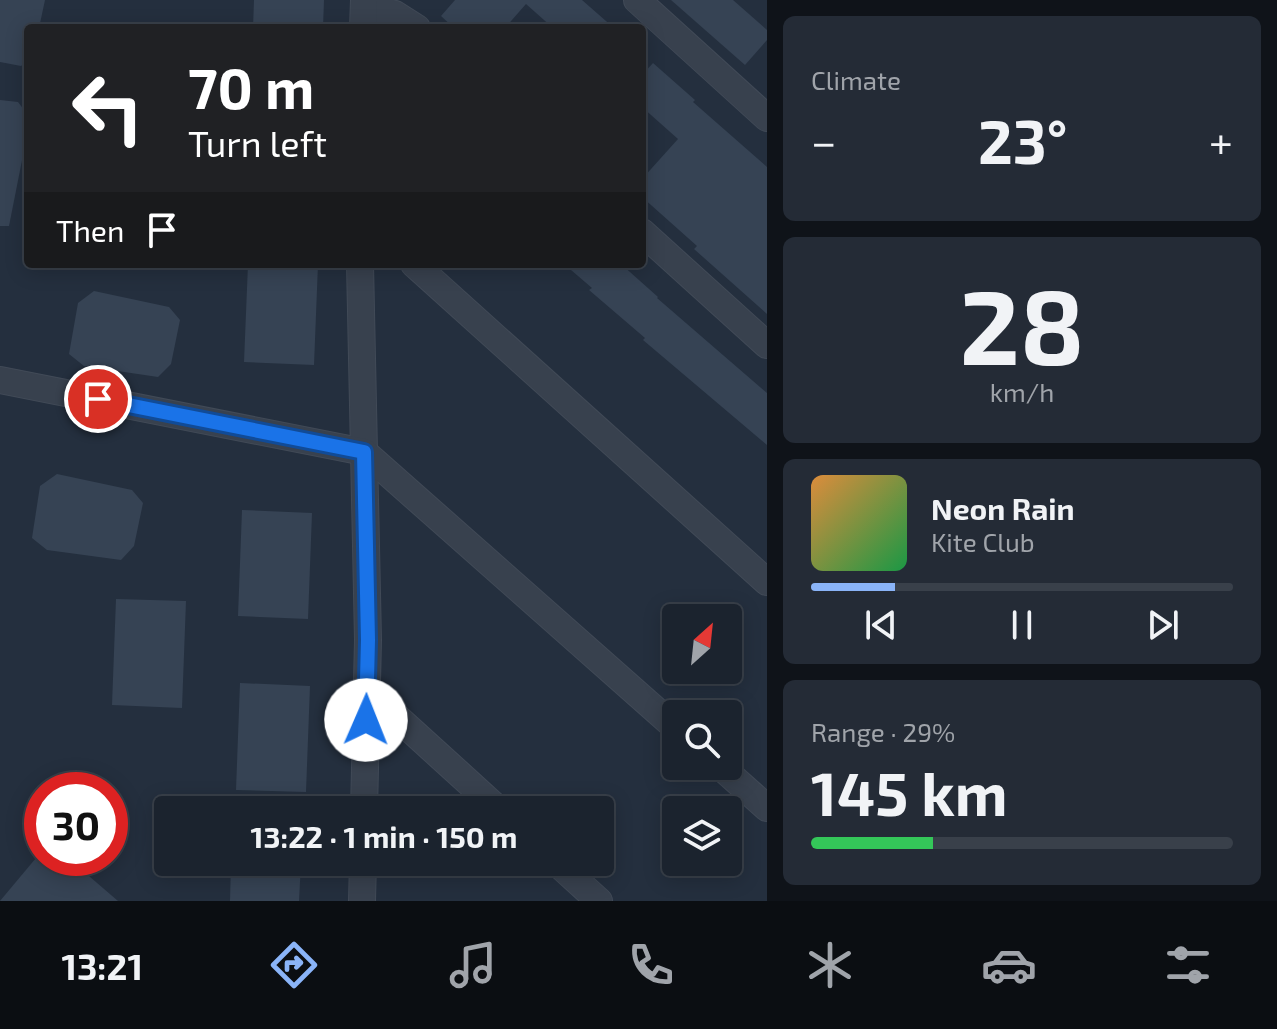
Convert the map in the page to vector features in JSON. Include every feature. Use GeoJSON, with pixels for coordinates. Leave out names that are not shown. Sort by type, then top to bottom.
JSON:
{"type":"FeatureCollection","features":[{"type":"Feature","properties":{"kind":"street"},"geometry":{"type":"LineString","coordinates":[[637,0],[767,118]]}},
{"type":"Feature","properties":{"kind":"street"},"geometry":{"type":"LineString","coordinates":[[363,11],[395,14],[411,24]]}},
{"type":"Feature","properties":{"kind":"street"},"geometry":{"type":"LineString","coordinates":[[646,236],[767,345]]}},
{"type":"Feature","properties":{"kind":"street"},"geometry":{"type":"LineString","coordinates":[[360,268],[368,640],[364,796]]}},
{"type":"Feature","properties":{"kind":"street"},"geometry":{"type":"LineString","coordinates":[[418,268],[767,582]]}},
{"type":"Feature","properties":{"kind":"street"},"geometry":{"type":"LineString","coordinates":[[0,380],[364,452],[662,716]]}},
{"type":"Feature","properties":{"kind":"street"},"geometry":{"type":"LineString","coordinates":[[367,690],[484,796]]}},
{"type":"Feature","properties":{"kind":"street"},"geometry":{"type":"LineString","coordinates":[[736,780],[767,808]]}},
{"type":"Feature","properties":{"kind":"street"},"geometry":{"type":"LineString","coordinates":[[362,901],[363,876]]}},
{"type":"Feature","properties":{"kind":"street"},"geometry":{"type":"LineString","coordinates":[[571,876],[599,901]]}},
{"type":"Feature","properties":{"kind":"building"},"geometry":{"type":"Polygon","coordinates":[[[0,0],[45,0],[40,24],[24,24],[24,63],[21,66],[0,62],[0,0]]]}},
{"type":"Feature","properties":{"kind":"building"},"geometry":{"type":"Polygon","coordinates":[[[254,0],[324,0],[323,24],[253,24],[254,0]]]}},
{"type":"Feature","properties":{"kind":"building"},"geometry":{"type":"Polygon","coordinates":[[[455,0],[582,0],[609,24],[548,24],[526,4],[508,24],[450,24],[441,16],[455,0]]]}},
{"type":"Feature","properties":{"kind":"building"},"geometry":{"type":"Polygon","coordinates":[[[671,0],[733,0],[767,30],[767,40],[745,65],[671,0]]]}},
{"type":"Feature","properties":{"kind":"building"},"geometry":{"type":"Polygon","coordinates":[[[653,63],[767,167],[767,314],[694,249],[697,246],[646,201],[646,175],[678,139],[646,111],[646,71],[653,63]]]}},
{"type":"Feature","properties":{"kind":"building"},"geometry":{"type":"Polygon","coordinates":[[[0,100],[18,102],[24,110],[24,150],[9,226],[0,226],[0,100]]]}},
{"type":"Feature","properties":{"kind":"building"},"geometry":{"type":"Polygon","coordinates":[[[248,268],[318,268],[314,365],[244,362],[248,268]]]}},
{"type":"Feature","properties":{"kind":"building"},"geometry":{"type":"Polygon","coordinates":[[[569,268],[625,268],[767,393],[767,445],[643,340],[645,338],[589,290],[592,288],[569,268]]]}},
{"type":"Feature","properties":{"kind":"building"},"geometry":{"type":"Polygon","coordinates":[[[94,291],[169,307],[180,320],[171,364],[158,377],[84,366],[69,354],[78,303],[94,291]]]}},
{"type":"Feature","properties":{"kind":"building"},"geometry":{"type":"Polygon","coordinates":[[[57,474],[132,490],[143,503],[134,546],[121,560],[47,550],[32,538],[40,486],[57,474]]]}},
{"type":"Feature","properties":{"kind":"building"},"geometry":{"type":"Polygon","coordinates":[[[242,510],[312,513],[308,619],[238,616],[242,510]]]}},
{"type":"Feature","properties":{"kind":"building"},"geometry":{"type":"Polygon","coordinates":[[[116,599],[186,601],[182,708],[112,705],[116,599]]]}},
{"type":"Feature","properties":{"kind":"building"},"geometry":{"type":"Polygon","coordinates":[[[240,683],[310,686],[306,792],[236,790],[240,683]]]}},
{"type":"Feature","properties":{"kind":"building"},"geometry":{"type":"Polygon","coordinates":[[[24,872],[24,876],[89,876],[118,901],[0,901],[24,872]]]}},
{"type":"Feature","properties":{"kind":"building"},"geometry":{"type":"Polygon","coordinates":[[[231,876],[300,876],[299,901],[230,901],[231,876]]]}},
{"type":"Feature","properties":{"kind":"route"},"geometry":{"type":"LineString","coordinates":[[98,399],[364,452],[368,640],[366,720]]}}]}
